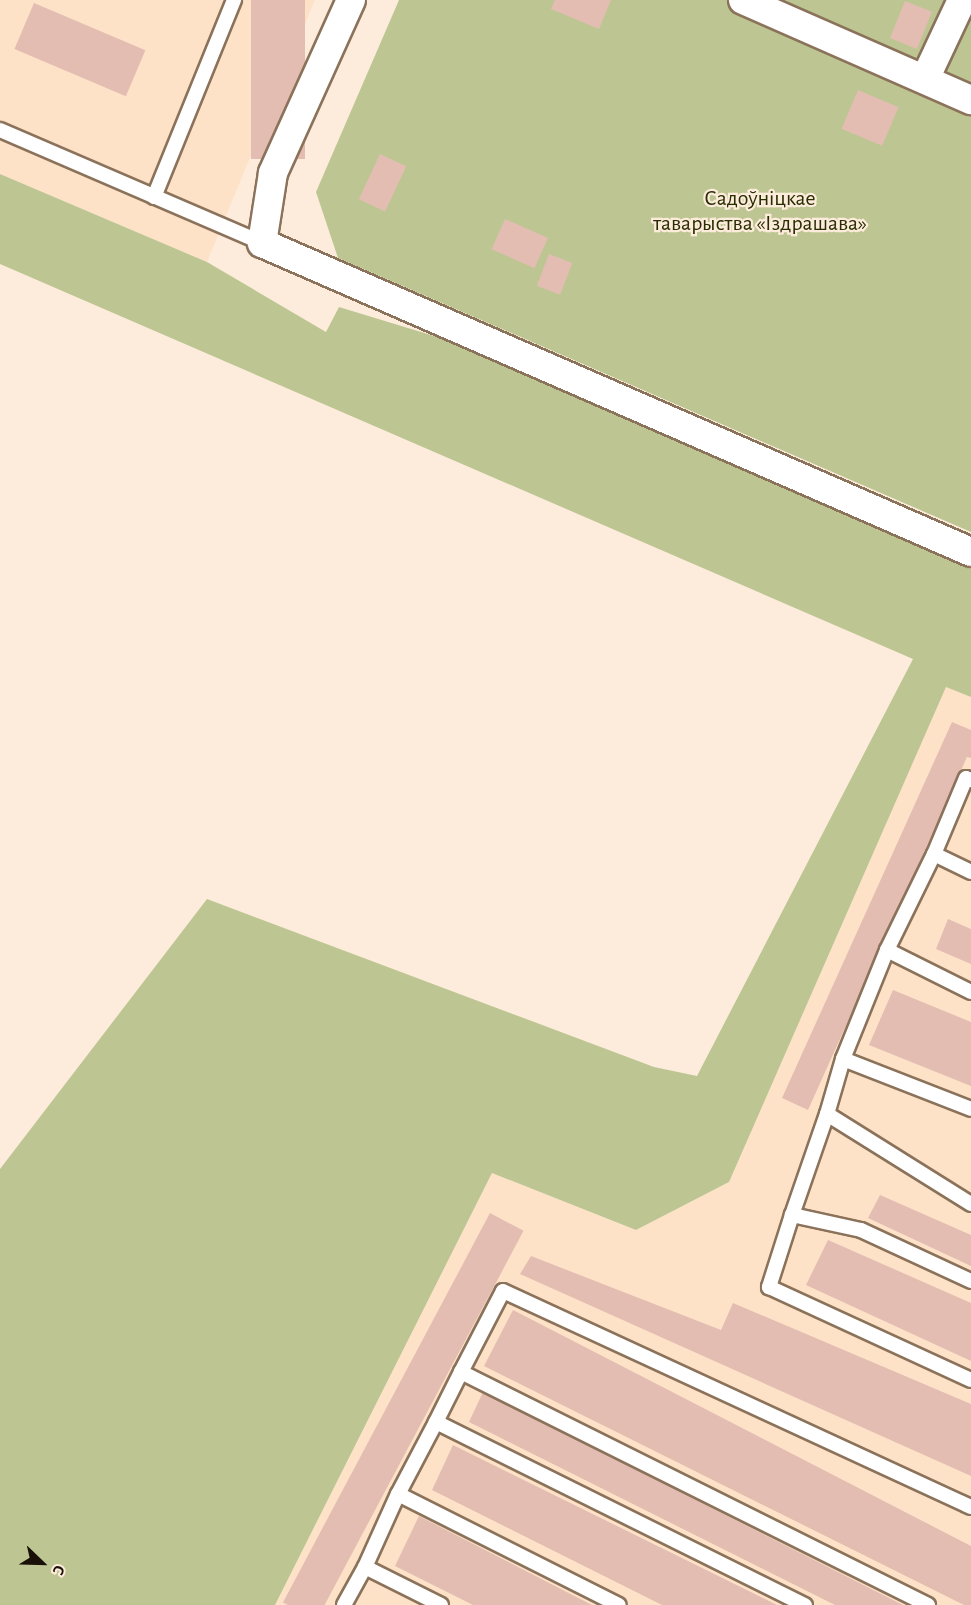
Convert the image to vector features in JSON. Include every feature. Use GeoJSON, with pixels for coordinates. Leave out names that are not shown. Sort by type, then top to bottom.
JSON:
{"type":"FeatureCollection","features":[{"type":"Feature","properties":{"kind":"street"},"geometry":{"type":"LineString","coordinates":[[351,0],[273,173],[262,243],[971,552]]}},
{"type":"Feature","properties":{"kind":"street"},"geometry":{"type":"LineString","coordinates":[[743,0],[971,100]]}},
{"type":"Feature","properties":{"kind":"street"},"geometry":{"type":"LineString","coordinates":[[925,79],[962,0]]}},
{"type":"Feature","properties":{"kind":"lane"},"geometry":{"type":"LineString","coordinates":[[154,197],[234,0]]}},
{"type":"Feature","properties":{"kind":"lane"},"geometry":{"type":"LineString","coordinates":[[0,130],[262,243]]}},
{"type":"Feature","properties":{"kind":"lane"},"geometry":{"type":"LineString","coordinates":[[971,780],[966,777],[934,854],[887,950],[843,1059],[769,1287],[971,1380]]}},
{"type":"Feature","properties":{"kind":"lane"},"geometry":{"type":"LineString","coordinates":[[934,854],[971,872]]}},
{"type":"Feature","properties":{"kind":"lane"},"geometry":{"type":"LineString","coordinates":[[887,950],[971,992]]}},
{"type":"Feature","properties":{"kind":"lane"},"geometry":{"type":"LineString","coordinates":[[843,1059],[971,1109]]}},
{"type":"Feature","properties":{"kind":"lane"},"geometry":{"type":"LineString","coordinates":[[827,1114],[971,1204]]}},
{"type":"Feature","properties":{"kind":"lane"},"geometry":{"type":"LineString","coordinates":[[792,1215],[861,1230],[971,1281]]}},
{"type":"Feature","properties":{"kind":"lane"},"geometry":{"type":"LineString","coordinates":[[344,1605],[365,1567],[398,1494],[503,1291],[971,1507]]}},
{"type":"Feature","properties":{"kind":"lane"},"geometry":{"type":"LineString","coordinates":[[461,1372],[928,1605]]}},
{"type":"Feature","properties":{"kind":"lane"},"geometry":{"type":"LineString","coordinates":[[436,1422],[806,1605]]}},
{"type":"Feature","properties":{"kind":"lane"},"geometry":{"type":"LineString","coordinates":[[398,1494],[619,1605]]}},
{"type":"Feature","properties":{"kind":"lane"},"geometry":{"type":"LineString","coordinates":[[365,1567],[441,1605]]}},
{"type":"Feature","properties":{"kind":"shaded area"},"geometry":{"type":"Polygon","coordinates":[[[0,0],[315,0],[207,262],[0,174],[0,0]]]}},
{"type":"Feature","properties":{"kind":"shaded area"},"geometry":{"type":"Polygon","coordinates":[[[946,686],[971,697],[971,1605],[275,1605],[492,1173],[636,1230],[729,1182],[946,686]]]}},
{"type":"Feature","properties":{"kind":"green space","name":"Садоўніцкае таварыства «Іздрашава»"},"geometry":{"type":"Polygon","coordinates":[[[399,0],[971,0],[971,532],[338,258],[316,192],[399,0]]]}},
{"type":"Feature","properties":{"kind":"green space"},"geometry":{"type":"Polygon","coordinates":[[[0,174],[207,262],[326,332],[339,307],[444,339],[971,566],[971,697],[946,687],[729,1182],[636,1230],[492,1173],[275,1605],[0,1605],[0,1169],[207,899],[654,1067],[697,1076],[913,659],[0,264],[0,174]]]}},
{"type":"Feature","properties":{"kind":"building"},"geometry":{"type":"Polygon","coordinates":[[[251,0],[305,0],[305,159],[251,159],[251,0]]]}},
{"type":"Feature","properties":{"kind":"building"},"geometry":{"type":"Polygon","coordinates":[[[555,0],[611,0],[599,29],[551,9],[555,0]]]}},
{"type":"Feature","properties":{"kind":"building"},"geometry":{"type":"Polygon","coordinates":[[[905,1],[932,12],[917,49],[890,38],[905,1]]]}},
{"type":"Feature","properties":{"kind":"building"},"geometry":{"type":"Polygon","coordinates":[[[34,3],[145,50],[126,96],[14,49],[34,3]]]}},
{"type":"Feature","properties":{"kind":"building"},"geometry":{"type":"Polygon","coordinates":[[[858,90],[899,107],[882,146],[842,129],[858,90]]]}},
{"type":"Feature","properties":{"kind":"building"},"geometry":{"type":"Polygon","coordinates":[[[380,154],[406,166],[385,212],[359,199],[380,154]]]}},
{"type":"Feature","properties":{"kind":"building"},"geometry":{"type":"Polygon","coordinates":[[[505,219],[548,238],[535,268],[492,249],[505,219]]]}},
{"type":"Feature","properties":{"kind":"building"},"geometry":{"type":"Polygon","coordinates":[[[549,254],[572,263],[560,295],[537,286],[549,254]]]}},
{"type":"Feature","properties":{"kind":"building"},"geometry":{"type":"Polygon","coordinates":[[[952,722],[971,730],[971,758],[967,757],[808,1110],[782,1098],[952,722]]]}},
{"type":"Feature","properties":{"kind":"building"},"geometry":{"type":"Polygon","coordinates":[[[948,919],[971,929],[971,964],[936,949],[948,919]]]}},
{"type":"Feature","properties":{"kind":"building"},"geometry":{"type":"Polygon","coordinates":[[[893,990],[971,1022],[971,1086],[869,1045],[893,990]]]}},
{"type":"Feature","properties":{"kind":"building"},"geometry":{"type":"Polygon","coordinates":[[[880,1195],[971,1235],[971,1266],[868,1218],[880,1195]]]}},
{"type":"Feature","properties":{"kind":"building"},"geometry":{"type":"Polygon","coordinates":[[[490,1213],[524,1231],[325,1605],[288,1605],[283,1602],[490,1213]]]}},
{"type":"Feature","properties":{"kind":"building"},"geometry":{"type":"Polygon","coordinates":[[[828,1240],[971,1303],[971,1361],[806,1285],[828,1240]]]}},
{"type":"Feature","properties":{"kind":"building"},"geometry":{"type":"Polygon","coordinates":[[[531,1256],[721,1330],[733,1303],[971,1404],[971,1476],[520,1274],[531,1256]]]}},
{"type":"Feature","properties":{"kind":"building"},"geometry":{"type":"Polygon","coordinates":[[[513,1310],[971,1546],[971,1605],[964,1605],[484,1366],[513,1310]]]}},
{"type":"Feature","properties":{"kind":"building"},"geometry":{"type":"Polygon","coordinates":[[[483,1392],[903,1605],[835,1605],[469,1422],[483,1392]]]}},
{"type":"Feature","properties":{"kind":"building"},"geometry":{"type":"Polygon","coordinates":[[[453,1445],[777,1605],[662,1605],[432,1490],[453,1445]]]}},
{"type":"Feature","properties":{"kind":"building"},"geometry":{"type":"Polygon","coordinates":[[[419,1516],[592,1605],[473,1605],[395,1566],[419,1516]]]}}]}
